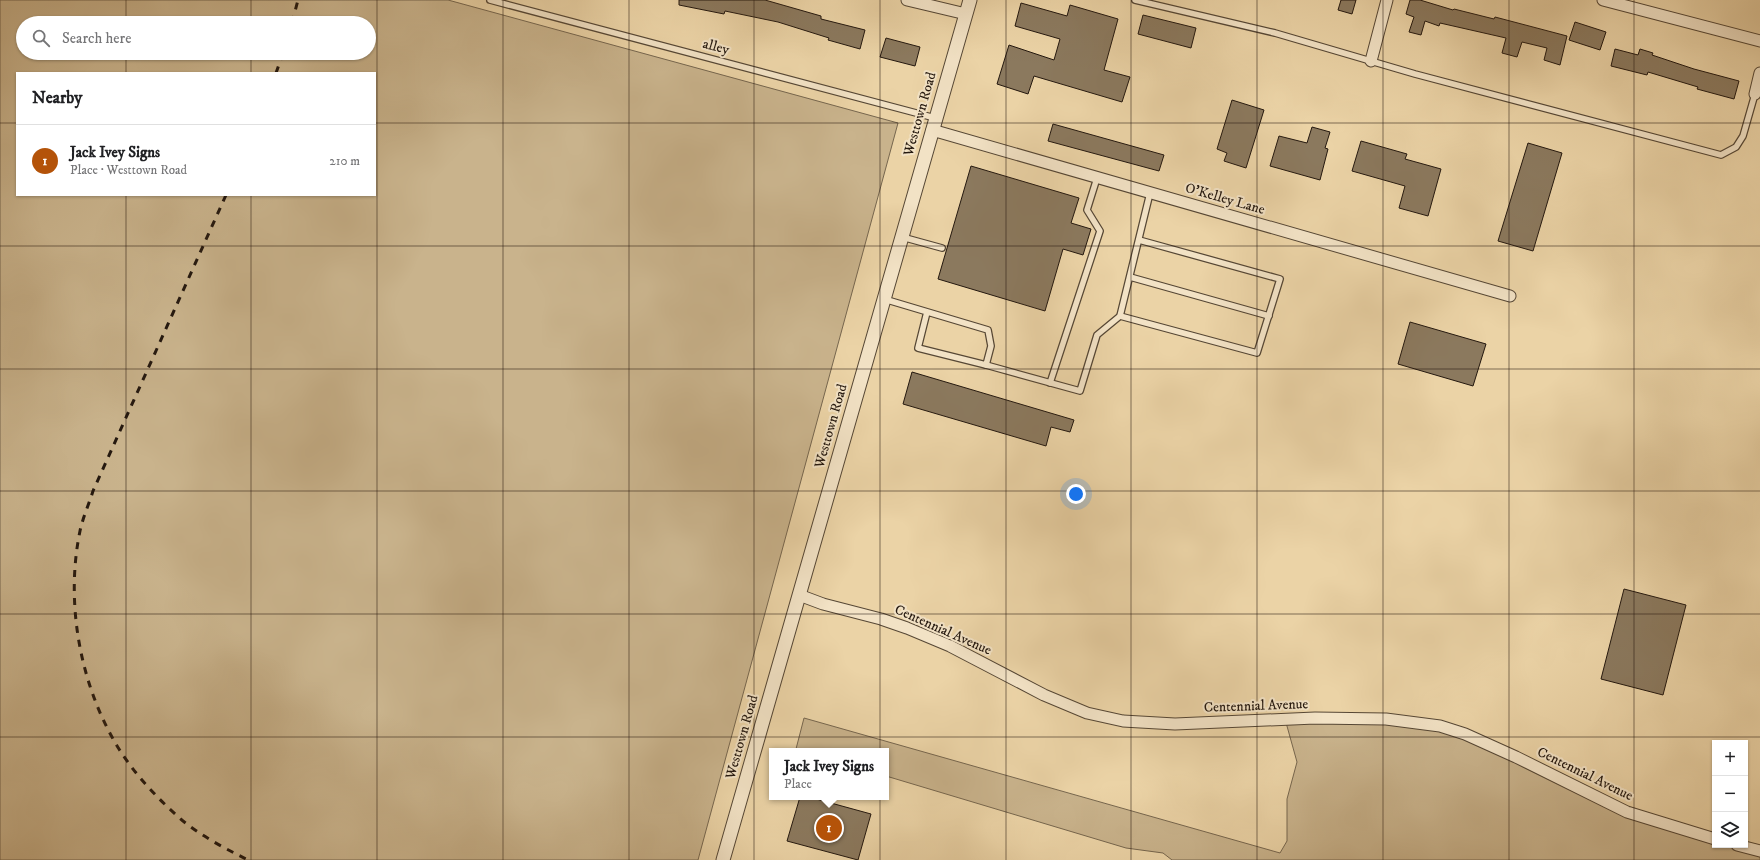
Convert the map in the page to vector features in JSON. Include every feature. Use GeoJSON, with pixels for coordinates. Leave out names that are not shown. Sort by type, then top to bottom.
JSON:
{"type":"FeatureCollection","features":[{"type":"Feature","properties":{"kind":"street"},"geometry":{"type":"LineString","coordinates":[[907,0],[966,14]]}},
{"type":"Feature","properties":{"kind":"street","name":"Westtown Road"},"geometry":{"type":"LineString","coordinates":[[723,860],[970,0]]}},
{"type":"Feature","properties":{"kind":"street"},"geometry":{"type":"LineString","coordinates":[[1371,61],[1387,0]]}},
{"type":"Feature","properties":{"kind":"street"},"geometry":{"type":"LineString","coordinates":[[1603,0],[1760,41]]}},
{"type":"Feature","properties":{"kind":"street"},"geometry":{"type":"LineString","coordinates":[[1755,94],[1760,73]]}},
{"type":"Feature","properties":{"kind":"street","name":"O'Kelley Lane"},"geometry":{"type":"LineString","coordinates":[[934,124],[1097,178],[1510,296]]}},
{"type":"Feature","properties":{"kind":"street","name":"Centennial Avenue"},"geometry":{"type":"LineString","coordinates":[[799,595],[824,604],[881,619],[907,628],[950,646],[1044,695],[1088,713],[1123,720],[1175,724],[1315,718],[1386,719],[1440,726],[1465,734],[1516,757],[1627,812],[1712,838]]}},
{"type":"Feature","properties":{"kind":"street"},"geometry":{"type":"LineString","coordinates":[[1748,848],[1760,851]]}},
{"type":"Feature","properties":{"kind":"lane","name":"alley"},"geometry":{"type":"LineString","coordinates":[[490,0],[934,124]]}},
{"type":"Feature","properties":{"kind":"lane"},"geometry":{"type":"LineString","coordinates":[[1135,0],[1275,33],[1371,61],[1721,155],[1736,147],[1743,136],[1755,94]]}},
{"type":"Feature","properties":{"kind":"lane"},"geometry":{"type":"LineString","coordinates":[[1050,383],[1100,231],[1087,210],[1097,178]]}},
{"type":"Feature","properties":{"kind":"lane"},"geometry":{"type":"LineString","coordinates":[[927,312],[918,348],[1080,391],[1097,335],[1120,316],[1150,193]]}},
{"type":"Feature","properties":{"kind":"lane"},"geometry":{"type":"LineString","coordinates":[[902,237],[942,248]]}},
{"type":"Feature","properties":{"kind":"lane"},"geometry":{"type":"LineString","coordinates":[[1120,316],[1257,353],[1280,279],[1139,240]]}},
{"type":"Feature","properties":{"kind":"lane"},"geometry":{"type":"LineString","coordinates":[[1130,277],[1269,316]]}},
{"type":"Feature","properties":{"kind":"lane"},"geometry":{"type":"LineString","coordinates":[[884,299],[988,330],[991,346],[986,365]]}},
{"type":"Feature","properties":{"kind":"shaded area"},"geometry":{"type":"Polygon","coordinates":[[[0,0],[448,0],[898,123],[698,860],[0,860],[0,0]]]}},
{"type":"Feature","properties":{"kind":"shaded area"},"geometry":{"type":"Polygon","coordinates":[[[804,718],[1280,853],[1287,841],[1287,799],[1297,762],[1285,719],[1440,726],[1588,794],[1712,838],[1712,848],[1748,848],[1760,851],[1760,860],[1172,860],[1163,853],[1126,848],[889,777],[889,748],[796,748],[804,718]]]}},
{"type":"Feature","properties":{"kind":"building"},"geometry":{"type":"Polygon","coordinates":[[[679,0],[765,0],[821,16],[821,19],[865,30],[860,49],[828,40],[829,38],[778,22],[725,11],[724,14],[679,5],[679,0]]]}},
{"type":"Feature","properties":{"kind":"building"},"geometry":{"type":"Polygon","coordinates":[[[1341,0],[1356,0],[1352,14],[1338,10],[1341,0]]]}},
{"type":"Feature","properties":{"kind":"building"},"geometry":{"type":"Polygon","coordinates":[[[1410,0],[1420,0],[1453,10],[1494,19],[1495,17],[1567,36],[1560,65],[1544,60],[1547,48],[1522,42],[1517,57],[1502,53],[1506,38],[1440,23],[1439,26],[1425,21],[1421,35],[1409,32],[1414,17],[1406,14],[1410,0]]]}},
{"type":"Feature","properties":{"kind":"building"},"geometry":{"type":"Polygon","coordinates":[[[1021,3],[1067,16],[1070,5],[1118,19],[1104,70],[1130,77],[1122,102],[1034,76],[1028,94],[997,84],[1009,45],[1054,60],[1060,39],[1015,26],[1021,3]]]}},
{"type":"Feature","properties":{"kind":"building"},"geometry":{"type":"Polygon","coordinates":[[[1143,15],[1196,28],[1191,48],[1138,34],[1143,15]]]}},
{"type":"Feature","properties":{"kind":"building"},"geometry":{"type":"Polygon","coordinates":[[[1575,22],[1606,32],[1600,50],[1569,40],[1575,22]]]}},
{"type":"Feature","properties":{"kind":"building"},"geometry":{"type":"Polygon","coordinates":[[[886,38],[920,47],[915,66],[880,57],[886,38]]]}},
{"type":"Feature","properties":{"kind":"building"},"geometry":{"type":"Polygon","coordinates":[[[1615,49],[1638,55],[1640,49],[1653,53],[1652,55],[1694,69],[1739,81],[1734,99],[1697,89],[1698,87],[1648,72],[1647,75],[1611,66],[1615,49]]]}},
{"type":"Feature","properties":{"kind":"building"},"geometry":{"type":"Polygon","coordinates":[[[1232,100],[1264,110],[1246,168],[1224,161],[1227,153],[1217,149],[1232,100]]]}},
{"type":"Feature","properties":{"kind":"building"},"geometry":{"type":"Polygon","coordinates":[[[1053,124],[1164,155],[1159,171],[1048,141],[1053,124]]]}},
{"type":"Feature","properties":{"kind":"building"},"geometry":{"type":"Polygon","coordinates":[[[1312,127],[1330,132],[1325,148],[1328,149],[1320,180],[1270,166],[1279,136],[1307,143],[1312,127]]]}},
{"type":"Feature","properties":{"kind":"building"},"geometry":{"type":"Polygon","coordinates":[[[1361,141],[1407,154],[1405,159],[1441,169],[1428,216],[1399,208],[1405,186],[1352,171],[1361,141]]]}},
{"type":"Feature","properties":{"kind":"building"},"geometry":{"type":"Polygon","coordinates":[[[1528,143],[1562,153],[1533,251],[1498,241],[1528,143]]]}},
{"type":"Feature","properties":{"kind":"building"},"geometry":{"type":"Polygon","coordinates":[[[971,166],[1079,198],[1071,223],[1091,229],[1083,255],[1063,249],[1045,311],[938,279],[971,166]]]}},
{"type":"Feature","properties":{"kind":"building"},"geometry":{"type":"Polygon","coordinates":[[[1410,322],[1486,344],[1473,386],[1398,364],[1410,322]]]}},
{"type":"Feature","properties":{"kind":"building"},"geometry":{"type":"Polygon","coordinates":[[[912,372],[1074,420],[1070,432],[1051,427],[1046,446],[903,404],[912,372]]]}},
{"type":"Feature","properties":{"kind":"building"},"geometry":{"type":"Polygon","coordinates":[[[1624,589],[1686,605],[1663,695],[1601,679],[1624,589]]]}},
{"type":"Feature","properties":{"kind":"building"},"geometry":{"type":"Polygon","coordinates":[[[799,800],[820,800],[871,814],[858,860],[787,841],[799,800]]]}},
{"type":"Feature","properties":{"kind":"railway"},"geometry":{"type":"LineString","coordinates":[[294,16],[298,0]]}},
{"type":"Feature","properties":{"kind":"railway"},"geometry":{"type":"LineString","coordinates":[[276,72],[281,60]]}},
{"type":"Feature","properties":{"kind":"railway"},"geometry":{"type":"LineString","coordinates":[[226,196],[93,491],[80,531],[74,587],[75,615],[79,643],[86,671],[94,698],[119,749],[148,787],[183,821],[223,847],[248,860]]}},
{"type":"Feature","properties":{"kind":"place","name":"Jack Ivey Signs"},"geometry":{"type":"Point","coordinates":[829,828]}}]}
